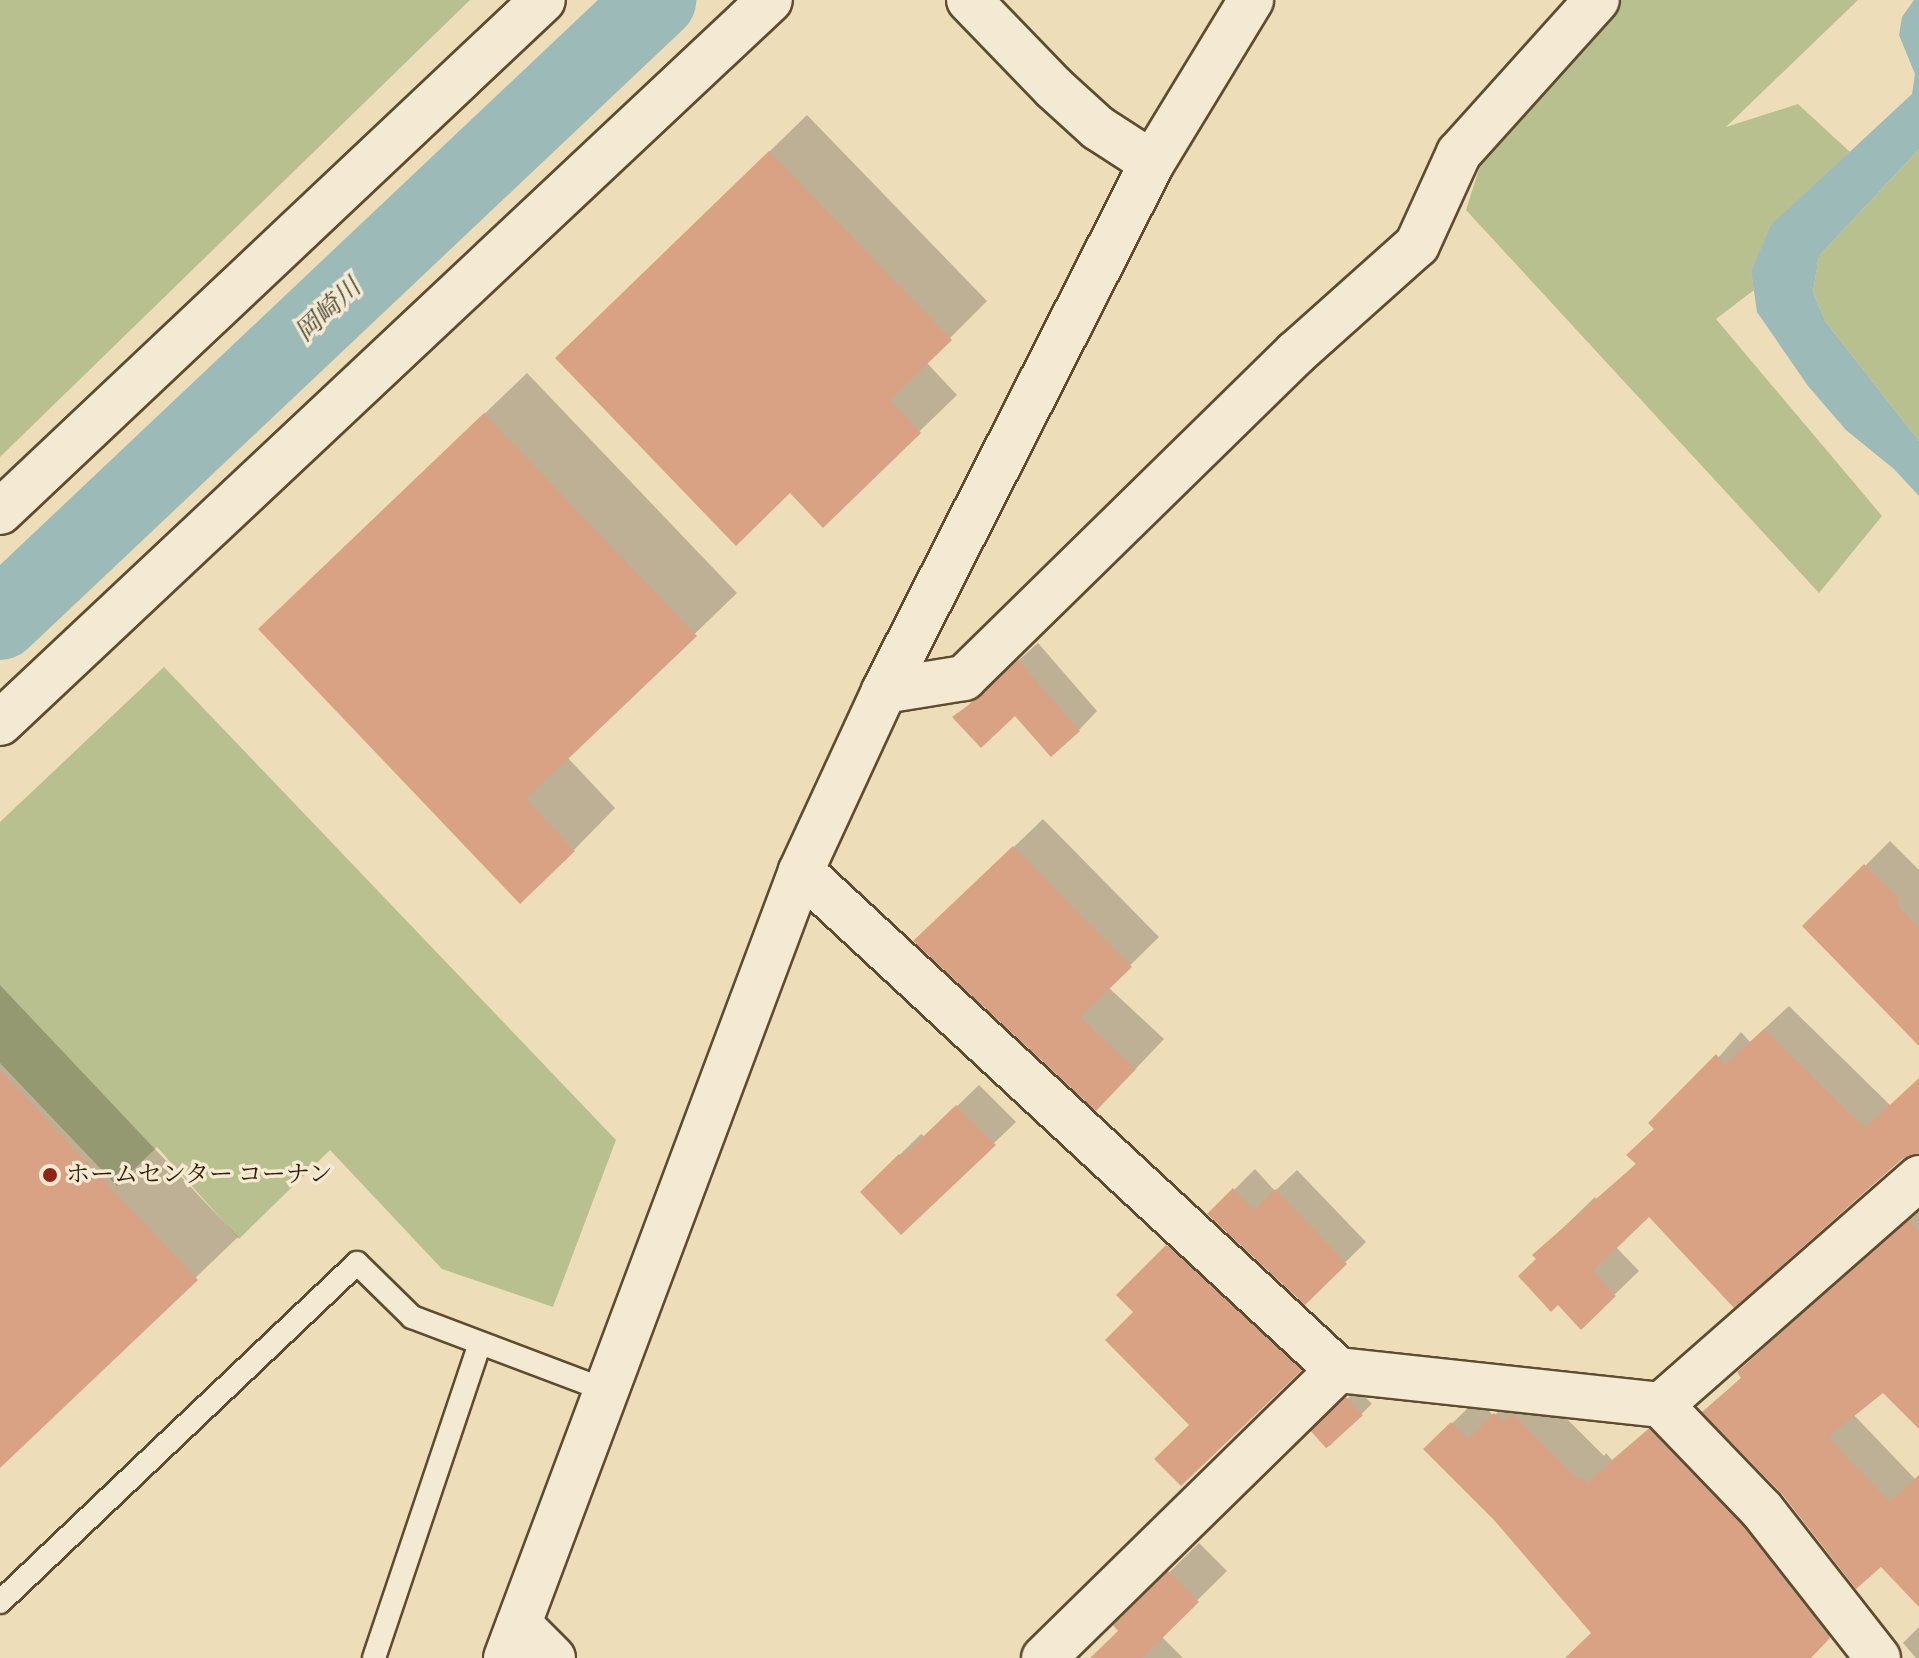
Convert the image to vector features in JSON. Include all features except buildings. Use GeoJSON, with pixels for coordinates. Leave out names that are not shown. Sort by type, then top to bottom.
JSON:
{"type":"FeatureCollection","features":[{"type":"Feature","properties":{"kind":"street"},"geometry":{"type":"LineString","coordinates":[[0,512],[543,0]]}},
{"type":"Feature","properties":{"kind":"street"},"geometry":{"type":"LineString","coordinates":[[0,723],[770,0]]}},
{"type":"Feature","properties":{"kind":"street"},"geometry":{"type":"LineString","coordinates":[[969,0],[1054,88],[1098,128],[1152,163]]}},
{"type":"Feature","properties":{"kind":"street"},"geometry":{"type":"LineString","coordinates":[[553,1658],[513,1641],[801,871],[884,691],[1152,163],[1251,0]]}},
{"type":"Feature","properties":{"kind":"street"},"geometry":{"type":"LineString","coordinates":[[884,691],[964,678],[1296,353],[1417,245],[1459,153],[1597,0]]}},
{"type":"Feature","properties":{"kind":"street"},"geometry":{"type":"LineString","coordinates":[[801,871],[1338,1370],[1661,1405],[1762,1510],[1878,1658]]}},
{"type":"Feature","properties":{"kind":"street"},"geometry":{"type":"LineString","coordinates":[[1661,1405],[1919,1178]]}},
{"type":"Feature","properties":{"kind":"street"},"geometry":{"type":"LineString","coordinates":[[1044,1658],[1338,1370]]}},
{"type":"Feature","properties":{"kind":"lane"},"geometry":{"type":"LineString","coordinates":[[0,1602],[357,1263],[412,1317],[605,1390]]}},
{"type":"Feature","properties":{"kind":"lane"},"geometry":{"type":"LineString","coordinates":[[374,1658],[480,1343]]}},
{"type":"Feature","properties":{"kind":"green space"},"geometry":{"type":"Polygon","coordinates":[[[0,0],[470,0],[0,457],[0,0]]]}},
{"type":"Feature","properties":{"kind":"green space"},"geometry":{"type":"Polygon","coordinates":[[[1622,0],[1858,0],[1726,127],[1798,104],[1850,152],[1772,225],[1751,271],[1754,290],[1716,319],[1882,516],[1819,593],[1466,210],[1484,153],[1622,0]]]}},
{"type":"Feature","properties":{"kind":"green space"},"geometry":{"type":"Polygon","coordinates":[[[1919,149],[1919,441],[1825,321],[1813,292],[1819,256],[1919,149]]]}},
{"type":"Feature","properties":{"kind":"green space"},"geometry":{"type":"Polygon","coordinates":[[[164,667],[616,1140],[553,1307],[442,1269],[330,1150],[239,1239],[157,1147],[117,1186],[0,1063],[0,822],[164,667]]]}},
{"type":"Feature","properties":{"kind":"water"},"geometry":{"type":"Polygon","coordinates":[[[1914,0],[1919,0],[1919,149],[1819,256],[1813,292],[1825,321],[1919,441],[1919,496],[1894,469],[1846,430],[1808,386],[1757,312],[1751,271],[1771,225],[1912,94],[1915,74],[1899,35],[1902,17],[1914,0]]]}},
{"type":"Feature","properties":{"kind":"waterway","name":"岡崎川"},"geometry":{"type":"LineString","coordinates":[[0,620],[656,0]]}},
{"type":"Feature","properties":{"kind":"place","name":"ホームセンター コーナン"},"geometry":{"type":"Point","coordinates":[50,1175]}}]}
